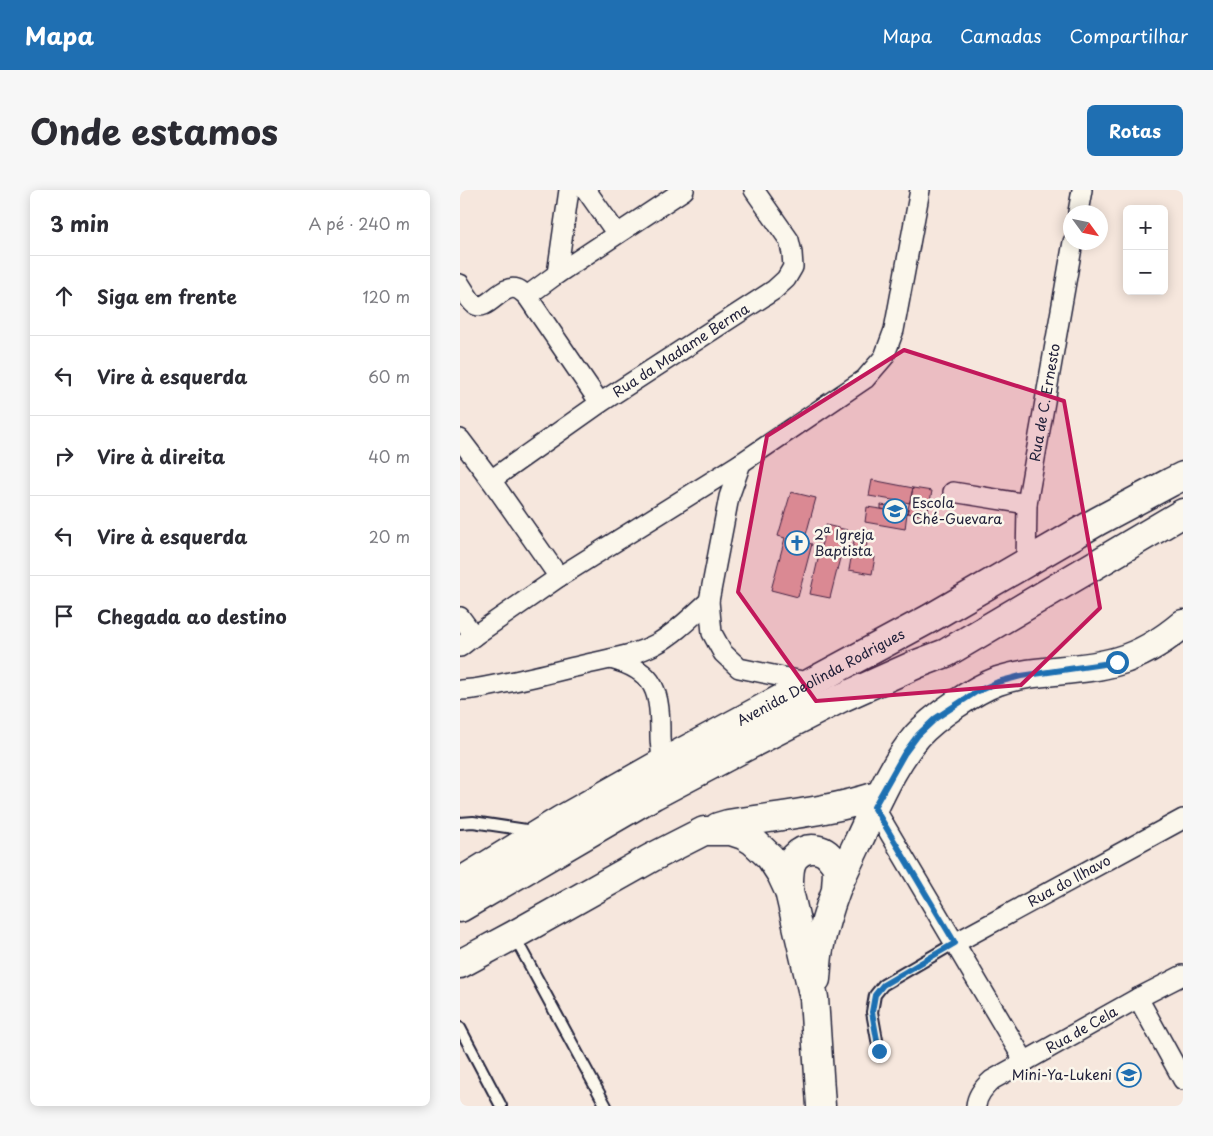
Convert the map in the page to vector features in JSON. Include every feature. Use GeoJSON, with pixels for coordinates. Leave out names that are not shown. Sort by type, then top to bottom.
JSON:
{"type":"FeatureCollection","features":[{"type":"Feature","properties":{"kind":"main road","name":"Avenida Deolinda Rodrigues"},"geometry":{"type":"LineString","coordinates":[[460,882],[662,763],[929,619],[1180,475]]}},
{"type":"Feature","properties":{"kind":"main road","name":"Avenida Deolinda Rodrigues"},"geometry":{"type":"LineString","coordinates":[[460,908],[654,795],[841,698],[946,653],[1183,513]]}},
{"type":"Feature","properties":{"kind":"main road"},"geometry":{"type":"LineString","coordinates":[[820,1106],[814,998],[819,949],[827,917],[836,890],[877,801],[904,754],[918,735],[936,718],[976,692],[998,682],[1021,676],[1117,662],[1140,653],[1183,624]]}},
{"type":"Feature","properties":{"kind":"main road"},"geometry":{"type":"LineString","coordinates":[[460,964],[650,858],[704,831],[728,824],[838,806],[863,800],[877,801]]}},
{"type":"Feature","properties":{"kind":"main road"},"geometry":{"type":"LineString","coordinates":[[704,831],[731,831],[743,835],[753,841],[770,857],[789,891],[814,998]]}},
{"type":"Feature","properties":{"kind":"main road"},"geometry":{"type":"LineString","coordinates":[[789,891],[792,862],[796,856],[810,849],[823,851],[830,856],[836,865],[836,890]]}},
{"type":"Feature","properties":{"kind":"street"},"geometry":{"type":"LineString","coordinates":[[557,274],[569,190]]}},
{"type":"Feature","properties":{"kind":"street"},"geometry":{"type":"LineString","coordinates":[[586,190],[617,234]]}},
{"type":"Feature","properties":{"kind":"street"},"geometry":{"type":"LineString","coordinates":[[527,296],[684,190]]}},
{"type":"Feature","properties":{"kind":"street","name":"Rua da Madame Berma"},"geometry":{"type":"LineString","coordinates":[[491,480],[600,403],[774,290],[786,279],[792,267],[792,253],[789,240],[754,190]]}},
{"type":"Feature","properties":{"kind":"street"},"geometry":{"type":"LineString","coordinates":[[460,617],[467,641],[560,577],[741,463],[864,379],[884,357],[894,330],[919,190]]}},
{"type":"Feature","properties":{"kind":"street"},"geometry":{"type":"LineString","coordinates":[[1079,205],[1082,190]]}},
{"type":"Feature","properties":{"kind":"street","name":"Rua de C. Ernesto"},"geometry":{"type":"LineString","coordinates":[[1026,563],[1027,504],[1072,250]]}},
{"type":"Feature","properties":{"kind":"street"},"geometry":{"type":"LineString","coordinates":[[460,284],[473,304],[478,306],[484,306],[503,291],[512,288],[518,289],[527,296],[600,403]]}},
{"type":"Feature","properties":{"kind":"street"},"geometry":{"type":"LineString","coordinates":[[460,439],[560,577]]}},
{"type":"Feature","properties":{"kind":"street"},"geometry":{"type":"LineString","coordinates":[[741,463],[729,497],[709,601],[712,633],[724,654],[739,668],[812,683]]}},
{"type":"Feature","properties":{"kind":"street"},"geometry":{"type":"LineString","coordinates":[[954,492],[1027,504]]}},
{"type":"Feature","properties":{"kind":"street"},"geometry":{"type":"LineString","coordinates":[[460,690],[471,690],[531,678],[610,658],[634,654],[655,644],[683,625],[709,601]]}},
{"type":"Feature","properties":{"kind":"street"},"geometry":{"type":"LineString","coordinates":[[610,658],[633,666],[652,684],[659,705],[662,763]]}},
{"type":"Feature","properties":{"kind":"street"},"geometry":{"type":"LineString","coordinates":[[877,801],[955,943],[1025,1062]]}},
{"type":"Feature","properties":{"kind":"street","name":"Rua do Ilhavo"},"geometry":{"type":"LineString","coordinates":[[955,943],[1183,819]]}},
{"type":"Feature","properties":{"kind":"street","name":"Rua de Cela"},"geometry":{"type":"LineString","coordinates":[[976,1101],[992,1080],[1138,998],[1183,975]]}},
{"type":"Feature","properties":{"kind":"street"},"geometry":{"type":"LineString","coordinates":[[1138,998],[1183,1080]]}},
{"type":"Feature","properties":{"kind":"lane"},"geometry":{"type":"LineString","coordinates":[[460,823],[473,822],[541,833]]}},
{"type":"Feature","properties":{"kind":"lane"},"geometry":{"type":"LineString","coordinates":[[514,935],[606,1106]]}},
{"type":"Feature","properties":{"kind":"lane"},"geometry":{"type":"LineString","coordinates":[[879,1051],[872,1012],[875,995],[883,985],[955,943]]}},
{"type":"Feature","properties":{"kind":"lane"},"geometry":{"type":"LineString","coordinates":[[460,1028],[501,1106]]}},
{"type":"Feature","properties":{"kind":"highlighted area"},"geometry":{"type":"Polygon","coordinates":[[[904,350],[1064,401],[1100,608],[1021,685],[816,701],[738,592],[767,436],[904,350]]]}},
{"type":"Feature","properties":{"kind":"building"},"geometry":{"type":"Polygon","coordinates":[[[872,480],[913,488],[910,503],[869,496],[872,480]]]}},
{"type":"Feature","properties":{"kind":"building"},"geometry":{"type":"Polygon","coordinates":[[[913,488],[932,491],[927,516],[907,513],[913,488]]]}},
{"type":"Feature","properties":{"kind":"building"},"geometry":{"type":"Polygon","coordinates":[[[791,492],[816,498],[804,542],[812,544],[798,597],[771,590],[785,538],[778,536],[791,492]]]}},
{"type":"Feature","properties":{"kind":"building"},"geometry":{"type":"Polygon","coordinates":[[[881,505],[908,509],[907,513],[881,509],[881,505]]]}},
{"type":"Feature","properties":{"kind":"building"},"geometry":{"type":"Polygon","coordinates":[[[867,507],[907,513],[905,529],[865,522],[867,507]]]}},
{"type":"Feature","properties":{"kind":"building"},"geometry":{"type":"Polygon","coordinates":[[[826,525],[847,530],[830,598],[810,594],[826,525]]]}},
{"type":"Feature","properties":{"kind":"building"},"geometry":{"type":"Polygon","coordinates":[[[855,535],[868,537],[865,555],[875,557],[872,574],[849,570],[855,535]]]}},
{"type":"Feature","properties":{"kind":"place","name":"Escola Ché-Guevara"},"geometry":{"type":"Point","coordinates":[895,511]}},
{"type":"Feature","properties":{"kind":"place","name":"2ª Igreja Baptista"},"geometry":{"type":"Point","coordinates":[797,543]}},
{"type":"Feature","properties":{"kind":"place","name":"Mini-Ya-Lukeni"},"geometry":{"type":"Point","coordinates":[1129,1075]}},
{"type":"Feature","properties":{"kind":"route"},"geometry":{"type":"LineString","coordinates":[[879,1051],[872,1012],[875,995],[883,985],[955,943],[874,807],[904,754],[918,735],[936,718],[976,692],[998,682],[1021,676],[1117,662]]}}]}
